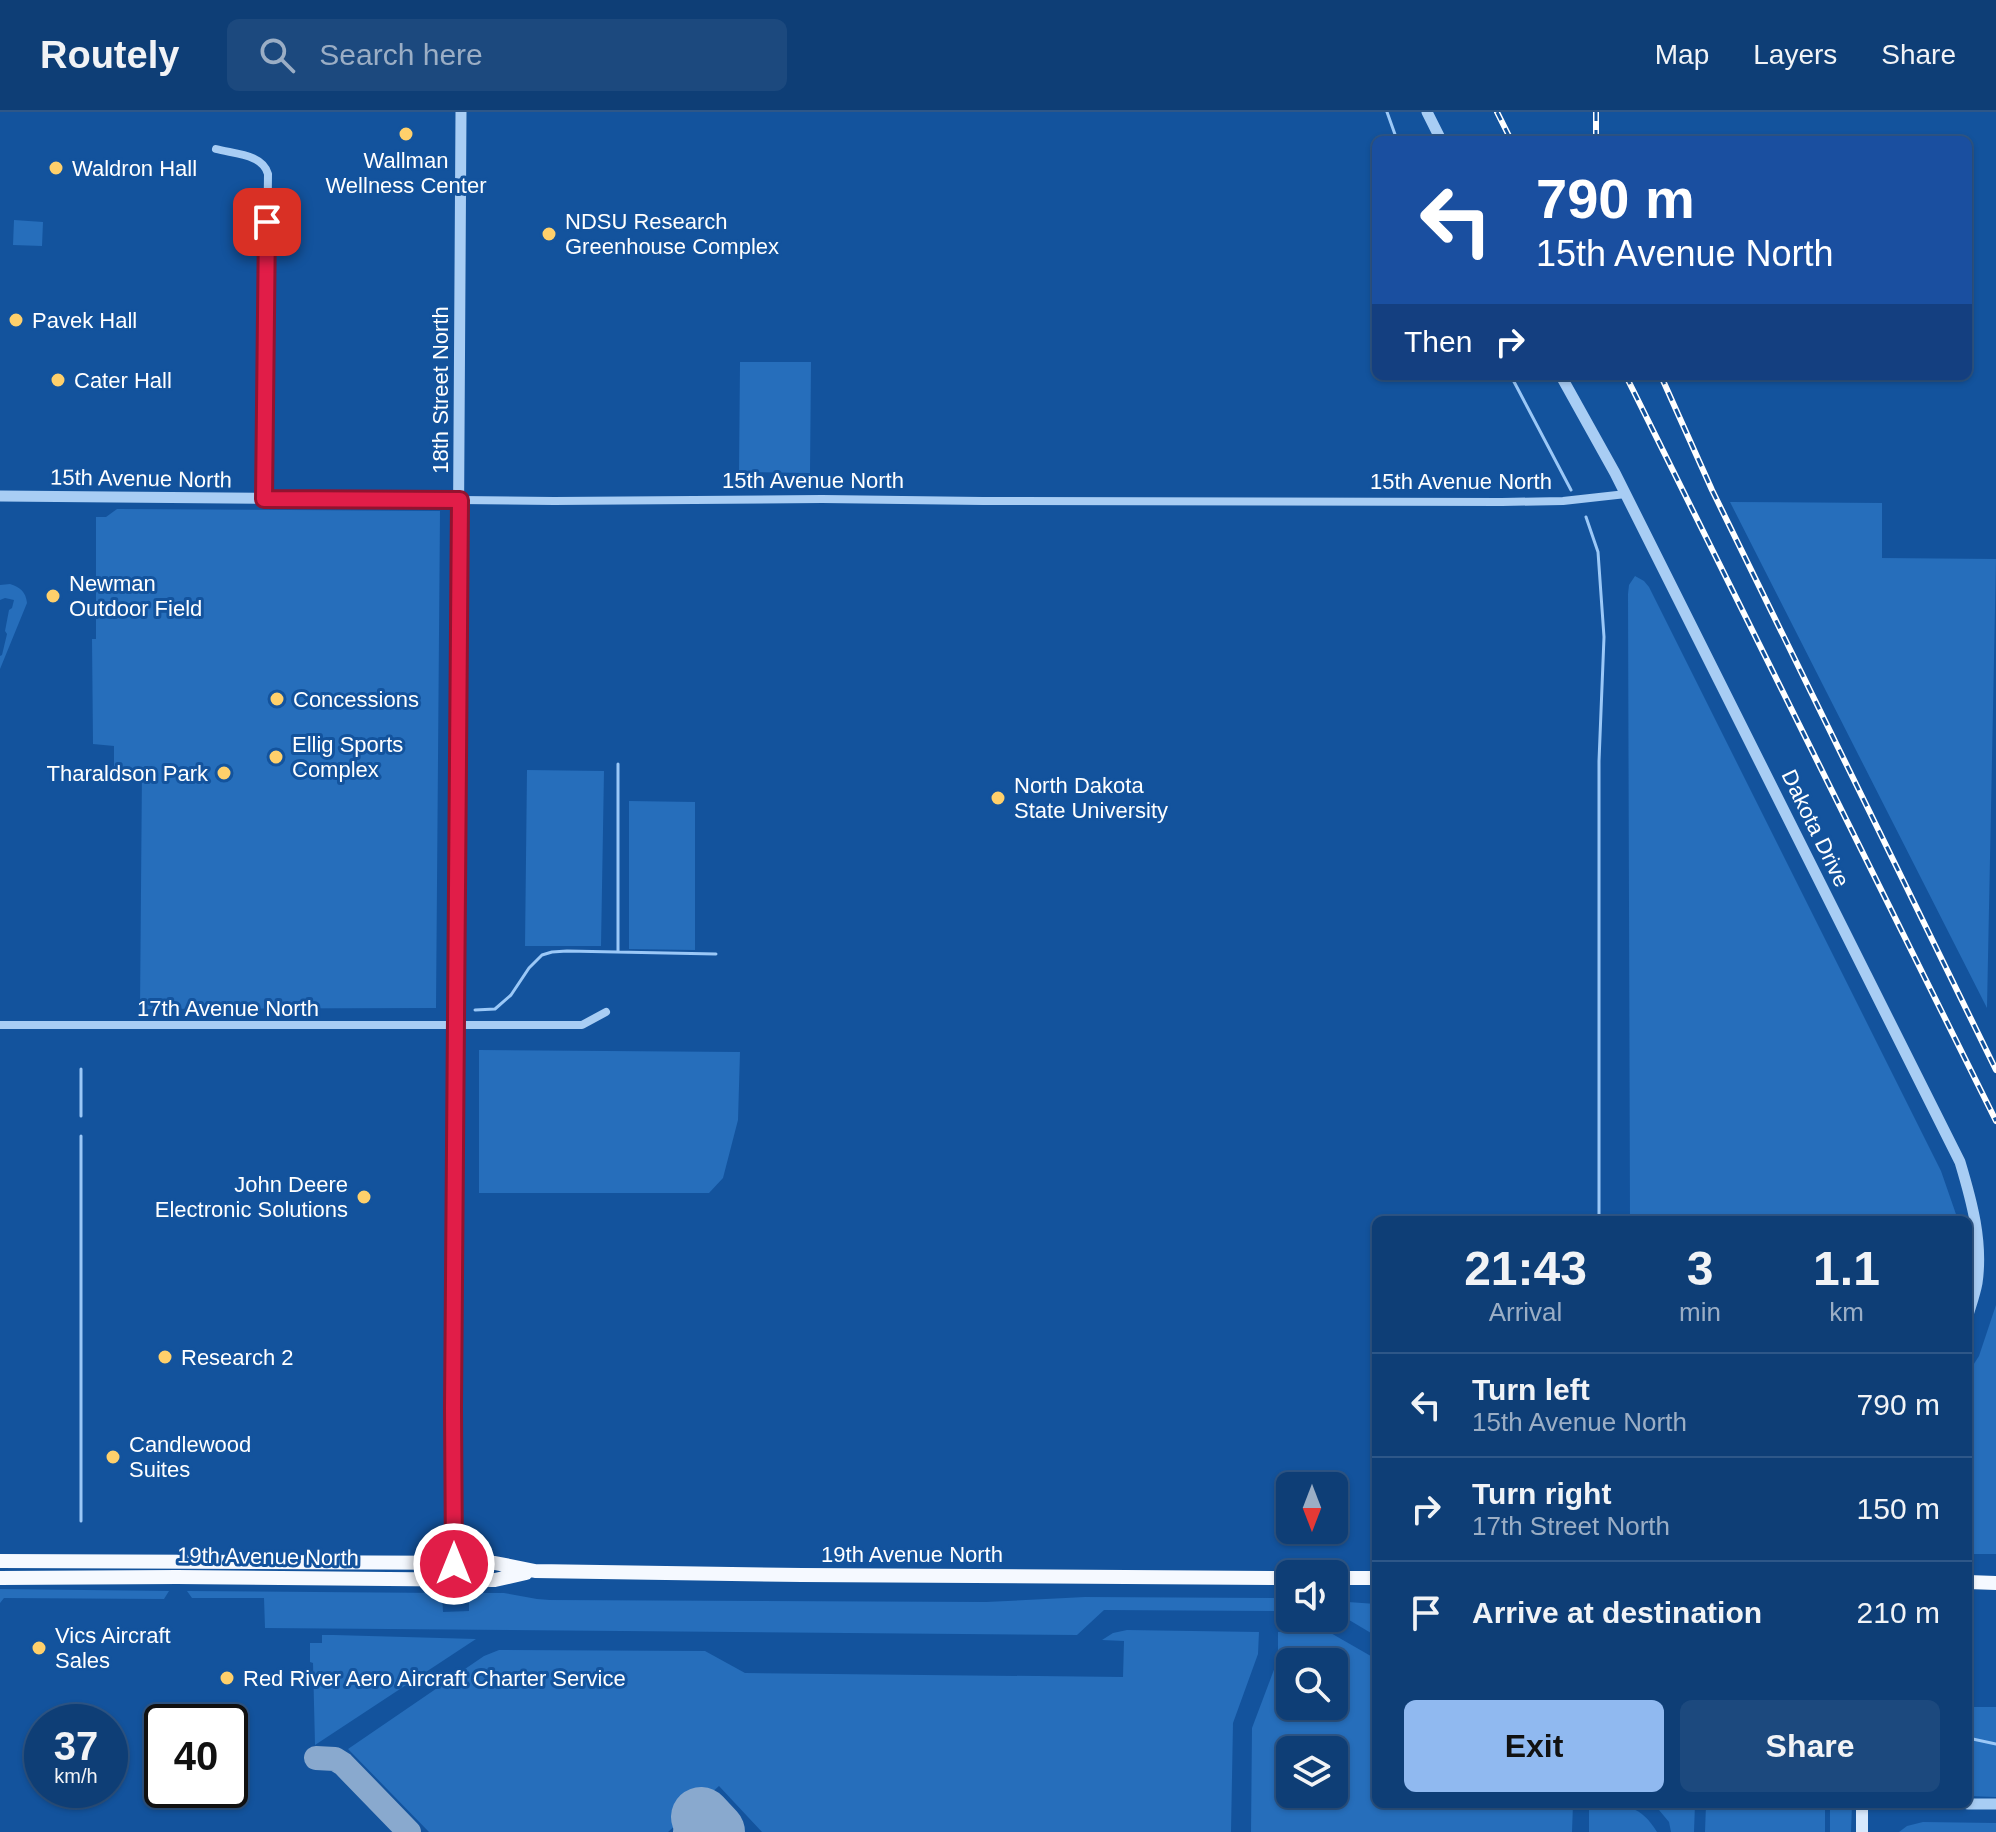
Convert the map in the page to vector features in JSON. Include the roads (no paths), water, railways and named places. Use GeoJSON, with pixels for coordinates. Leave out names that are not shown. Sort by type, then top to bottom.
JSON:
{"type":"FeatureCollection","features":[{"type":"Feature","properties":{"kind":"main road","name":"19th Avenue North"},"geometry":{"type":"LineString","coordinates":[[0,1561],[495,1563],[535,1571],[1276,1578]]}},
{"type":"Feature","properties":{"kind":"main road","name":"19th Avenue North"},"geometry":{"type":"LineString","coordinates":[[0,1578],[495,1580],[535,1571]]}},
{"type":"Feature","properties":{"kind":"main road"},"geometry":{"type":"LineString","coordinates":[[1348,1578],[1372,1578]]}},
{"type":"Feature","properties":{"kind":"main road"},"geometry":{"type":"LineString","coordinates":[[1972,1582],[1996,1583]]}},
{"type":"Feature","properties":{"kind":"main road"},"geometry":{"type":"LineString","coordinates":[[1862,1808],[1862,1832]]}},
{"type":"Feature","properties":{"kind":"street","name":"18th Street North"},"geometry":{"type":"LineString","coordinates":[[454,1580],[461,112]]}},
{"type":"Feature","properties":{"kind":"street"},"geometry":{"type":"LineString","coordinates":[[1427,112],[1439,136]]}},
{"type":"Feature","properties":{"kind":"street"},"geometry":{"type":"LineString","coordinates":[[216,149],[260,160],[268,174],[264,499]]}},
{"type":"Feature","properties":{"kind":"street","name":"Dakota Drive"},"geometry":{"type":"LineString","coordinates":[[1563,380],[1626,494],[1960,1162],[1973,1207],[1978,1244],[1977,1284],[1972,1301]]}},
{"type":"Feature","properties":{"kind":"street","name":"15th Avenue North"},"geometry":{"type":"LineString","coordinates":[[0,496],[554,501],[1502,502],[1563,501],[1626,494]]}},
{"type":"Feature","properties":{"kind":"street","name":"17th Avenue North"},"geometry":{"type":"LineString","coordinates":[[0,1025],[582,1025],[606,1012]]}},
{"type":"Feature","properties":{"kind":"street"},"geometry":{"type":"LineString","coordinates":[[1972,1804],[1996,1804]]}},
{"type":"Feature","properties":{"kind":"waterway"},"geometry":{"type":"LineString","coordinates":[[1387,112],[1396,136]]}},
{"type":"Feature","properties":{"kind":"waterway"},"geometry":{"type":"LineString","coordinates":[[1513,380],[1571,490]]}},
{"type":"Feature","properties":{"kind":"waterway"},"geometry":{"type":"LineString","coordinates":[[1586,517],[1598,552],[1604,637],[1599,761],[1599,1216]]}},
{"type":"Feature","properties":{"kind":"waterway"},"geometry":{"type":"LineString","coordinates":[[618,764],[618,952]]}},
{"type":"Feature","properties":{"kind":"waterway"},"geometry":{"type":"LineString","coordinates":[[475,1010],[495,1009],[511,995],[529,968],[542,955],[552,952],[716,954]]}},
{"type":"Feature","properties":{"kind":"waterway"},"geometry":{"type":"LineString","coordinates":[[81,1069],[81,1116]]}},
{"type":"Feature","properties":{"kind":"waterway"},"geometry":{"type":"LineString","coordinates":[[81,1136],[81,1521]]}},
{"type":"Feature","properties":{"kind":"waterway"},"geometry":{"type":"LineString","coordinates":[[1972,1739],[1996,1744]]}},
{"type":"Feature","properties":{"kind":"railway"},"geometry":{"type":"LineString","coordinates":[[1497,112],[1509,136]]}},
{"type":"Feature","properties":{"kind":"railway"},"geometry":{"type":"LineString","coordinates":[[1596,112],[1596,136]]}},
{"type":"Feature","properties":{"kind":"railway"},"geometry":{"type":"LineString","coordinates":[[1628,380],[1996,1121]]}},
{"type":"Feature","properties":{"kind":"railway"},"geometry":{"type":"LineString","coordinates":[[1663,380],[1712,490],[1996,1070]]}},
{"type":"Feature","properties":{"kind":"place","name":"Wallman Wellness Center"},"geometry":{"type":"Point","coordinates":[406,134]}},
{"type":"Feature","properties":{"kind":"place","name":"Waldron Hall"},"geometry":{"type":"Point","coordinates":[56,168]}},
{"type":"Feature","properties":{"kind":"place","name":"NDSU Research Greenhouse Complex"},"geometry":{"type":"Point","coordinates":[549,234]}},
{"type":"Feature","properties":{"kind":"place","name":"Pavek Hall"},"geometry":{"type":"Point","coordinates":[16,320]}},
{"type":"Feature","properties":{"kind":"place","name":"Cater Hall"},"geometry":{"type":"Point","coordinates":[58,380]}},
{"type":"Feature","properties":{"kind":"place","name":"Newman Outdoor Field"},"geometry":{"type":"Point","coordinates":[53,596]}},
{"type":"Feature","properties":{"kind":"place","name":"Concessions"},"geometry":{"type":"Point","coordinates":[277,699]}},
{"type":"Feature","properties":{"kind":"place","name":"Ellig Sports Complex"},"geometry":{"type":"Point","coordinates":[276,757]}},
{"type":"Feature","properties":{"kind":"place","name":"Tharaldson Park"},"geometry":{"type":"Point","coordinates":[224,773]}},
{"type":"Feature","properties":{"kind":"place","name":"North Dakota State University"},"geometry":{"type":"Point","coordinates":[998,798]}},
{"type":"Feature","properties":{"kind":"place","name":"John Deere Electronic Solutions"},"geometry":{"type":"Point","coordinates":[364,1197]}},
{"type":"Feature","properties":{"kind":"place","name":"Research 2"},"geometry":{"type":"Point","coordinates":[165,1357]}},
{"type":"Feature","properties":{"kind":"place","name":"Candlewood Suites"},"geometry":{"type":"Point","coordinates":[113,1457]}},
{"type":"Feature","properties":{"kind":"place","name":"Vics Aircraft Sales"},"geometry":{"type":"Point","coordinates":[39,1648]}},
{"type":"Feature","properties":{"kind":"place","name":"Red River Aero Aircraft Charter Service"},"geometry":{"type":"Point","coordinates":[227,1678]}}]}
